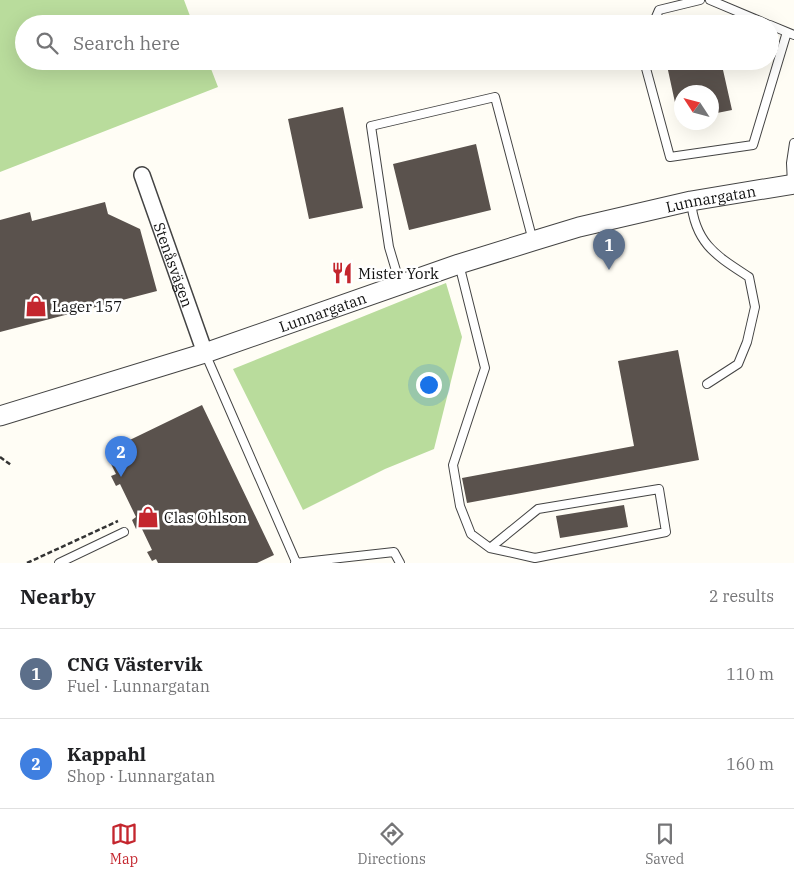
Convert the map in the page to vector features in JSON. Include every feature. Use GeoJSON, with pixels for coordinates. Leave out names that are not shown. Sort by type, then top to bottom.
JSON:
{"type":"FeatureCollection","features":[{"type":"Feature","properties":{"kind":"street","name":"Stenåsvägen"},"geometry":{"type":"LineString","coordinates":[[142,175],[204,353]]}},
{"type":"Feature","properties":{"kind":"street","name":"Lunnargatan"},"geometry":{"type":"LineString","coordinates":[[0,416],[204,353],[400,284],[533,240],[579,227],[691,202],[793,184]]}},
{"type":"Feature","properties":{"kind":"lane"},"geometry":{"type":"LineString","coordinates":[[657,15],[659,10],[700,0]]}},
{"type":"Feature","properties":{"kind":"lane"},"geometry":{"type":"LineString","coordinates":[[710,0],[747,15]]}},
{"type":"Feature","properties":{"kind":"lane"},"geometry":{"type":"LineString","coordinates":[[779,29],[791,34],[779,69]]}},
{"type":"Feature","properties":{"kind":"lane"},"geometry":{"type":"LineString","coordinates":[[646,70],[670,157],[753,145],[779,70]]}},
{"type":"Feature","properties":{"kind":"lane"},"geometry":{"type":"LineString","coordinates":[[400,284],[389,247],[371,126],[496,97],[533,240]]}},
{"type":"Feature","properties":{"kind":"lane"},"geometry":{"type":"LineString","coordinates":[[793,184],[791,163],[794,142]]}},
{"type":"Feature","properties":{"kind":"lane"},"geometry":{"type":"LineString","coordinates":[[691,202],[692,213],[707,246],[717,256],[750,277],[755,307],[747,342],[738,364],[708,384]]}},
{"type":"Feature","properties":{"kind":"lane"},"geometry":{"type":"LineString","coordinates":[[459,264],[485,368],[453,465],[460,506],[472,534],[490,548],[535,558],[666,532],[659,489],[538,508],[490,548]]}},
{"type":"Feature","properties":{"kind":"lane"},"geometry":{"type":"LineString","coordinates":[[204,353],[295,563],[394,552],[400,563]]}},
{"type":"Feature","properties":{"kind":"lane"},"geometry":{"type":"LineString","coordinates":[[60,563],[124,532]]}},
{"type":"Feature","properties":{"kind":"path"},"geometry":{"type":"LineString","coordinates":[[0,457],[11,465]]}},
{"type":"Feature","properties":{"kind":"path"},"geometry":{"type":"LineString","coordinates":[[27,563],[118,520]]}},
{"type":"Feature","properties":{"kind":"green space"},"geometry":{"type":"Polygon","coordinates":[[[0,0],[184,0],[190,15],[15,15],[15,70],[211,70],[218,87],[0,172],[0,0]]]}},
{"type":"Feature","properties":{"kind":"green space"},"geometry":{"type":"Polygon","coordinates":[[[446,283],[462,337],[434,449],[385,469],[303,510],[233,369],[446,283]]]}},
{"type":"Feature","properties":{"kind":"building"},"geometry":{"type":"Polygon","coordinates":[[[668,70],[723,70],[732,110],[719,113],[719,85],[674,85],[674,98],[668,70]]]}},
{"type":"Feature","properties":{"kind":"building"},"geometry":{"type":"Polygon","coordinates":[[[343,107],[363,208],[309,219],[288,119],[343,107]]]}},
{"type":"Feature","properties":{"kind":"building"},"geometry":{"type":"Polygon","coordinates":[[[476,144],[491,210],[409,230],[393,164],[476,144]]]}},
{"type":"Feature","properties":{"kind":"building"},"geometry":{"type":"Polygon","coordinates":[[[105,202],[108,214],[140,229],[157,291],[0,332],[0,220],[30,212],[32,221],[105,202]]]}},
{"type":"Feature","properties":{"kind":"building"},"geometry":{"type":"Polygon","coordinates":[[[678,350],[699,460],[467,503],[462,478],[634,446],[618,361],[678,350]]]}},
{"type":"Feature","properties":{"kind":"building"},"geometry":{"type":"Polygon","coordinates":[[[202,405],[274,555],[257,563],[158,563],[156,559],[152,561],[147,552],[152,550],[141,527],[136,529],[132,520],[136,517],[120,484],[116,486],[111,476],[116,474],[105,452],[202,405]]]}},
{"type":"Feature","properties":{"kind":"building"},"geometry":{"type":"Polygon","coordinates":[[[624,505],[628,527],[560,538],[556,516],[624,505]]]}},
{"type":"Feature","properties":{"kind":"place","name":"CNG Västervik"},"geometry":{"type":"Point","coordinates":[609,270]}},
{"type":"Feature","properties":{"kind":"place","name":"Mister York"},"geometry":{"type":"Point","coordinates":[342,273]}},
{"type":"Feature","properties":{"kind":"place","name":"Lager 157"},"geometry":{"type":"Point","coordinates":[36,306]}},
{"type":"Feature","properties":{"kind":"place","name":"Kappahl"},"geometry":{"type":"Point","coordinates":[121,477]}},
{"type":"Feature","properties":{"kind":"place","name":"Clas Ohlson"},"geometry":{"type":"Point","coordinates":[148,517]}}]}
